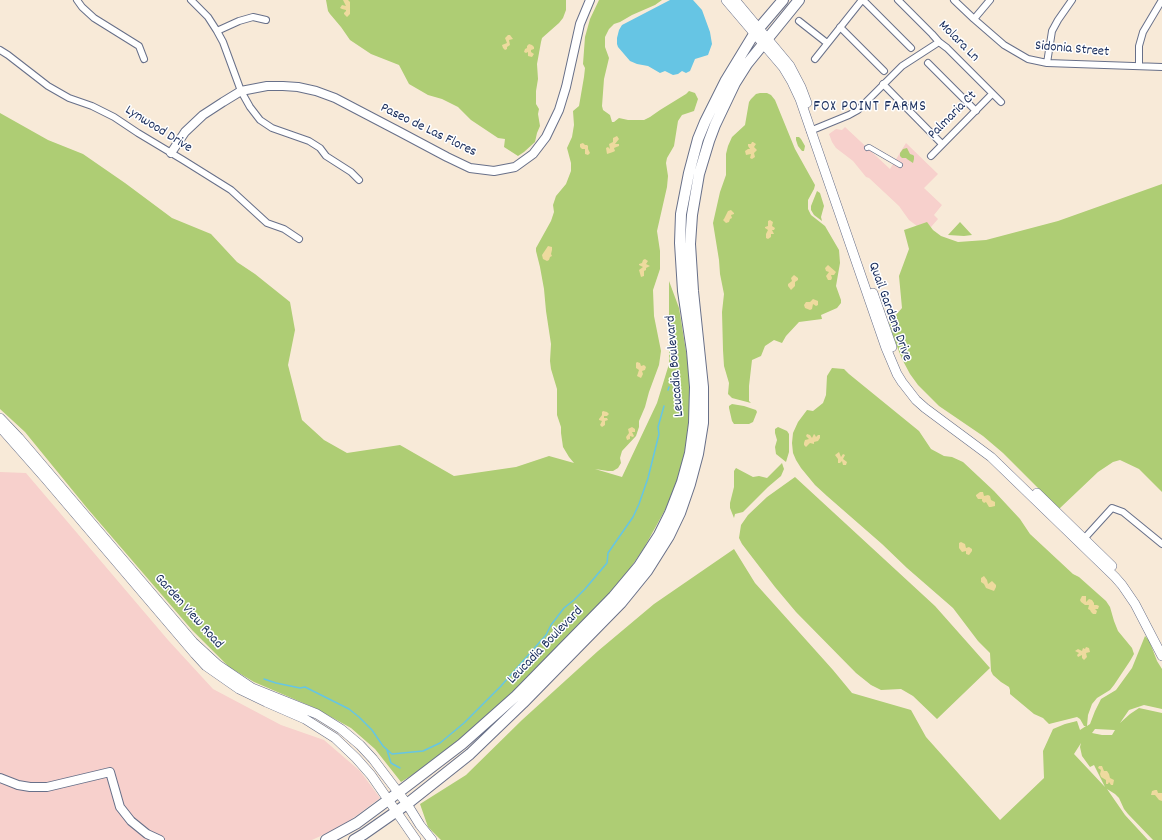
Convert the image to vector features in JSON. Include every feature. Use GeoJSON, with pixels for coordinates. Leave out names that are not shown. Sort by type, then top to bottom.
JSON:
{"type":"FeatureCollection","features":[{"type":"Feature","properties":{"kind":"main road","name":"Quail Gardens Drive"},"geometry":{"type":"LineString","coordinates":[[726,0],[790,66],[801,86],[813,130],[896,359],[906,377],[912,386],[928,403],[991,450],[1082,541],[1122,585],[1135,604],[1162,656]]}},
{"type":"Feature","properties":{"kind":"main road","name":"Quail Gardens Drive"},"geometry":{"type":"LineString","coordinates":[[735,0],[757,32]]}},
{"type":"Feature","properties":{"kind":"main road","name":"Leucadia Boulevard"},"geometry":{"type":"LineString","coordinates":[[326,840],[357,824],[398,793],[462,744],[516,696],[613,597],[639,566],[659,535],[670,514],[682,482],[690,453],[694,422],[692,358],[683,291],[680,243],[682,214],[689,173],[698,138],[726,80],[757,32],[783,0]]}},
{"type":"Feature","properties":{"kind":"main road","name":"Leucadia Boulevard"},"geometry":{"type":"LineString","coordinates":[[354,840],[407,804],[470,754],[523,703],[621,603],[647,571],[669,536],[680,513],[690,484],[698,454],[703,423],[703,387],[693,291],[690,244],[692,215],[699,174],[708,141],[719,114],[735,83],[747,64],[798,0]]}},
{"type":"Feature","properties":{"kind":"main road","name":"Garden View Road"},"geometry":{"type":"LineString","coordinates":[[0,418],[25,444],[193,642],[218,665],[252,688],[317,714],[341,729],[360,745],[373,759],[432,840]]}},
{"type":"Feature","properties":{"kind":"main road","name":"Garden View Road"},"geometry":{"type":"LineString","coordinates":[[0,427],[194,654],[206,666],[245,692],[305,719],[335,738],[371,775],[416,840]]}},
{"type":"Feature","properties":{"kind":"main road","name":"Quail Gardens Drive"},"geometry":{"type":"LineString","coordinates":[[1082,541],[1112,566],[1128,584],[1140,602],[1162,644]]}},
{"type":"Feature","properties":{"kind":"street"},"geometry":{"type":"LineString","coordinates":[[77,0],[94,18],[140,46],[144,59]]}},
{"type":"Feature","properties":{"kind":"street"},"geometry":{"type":"LineString","coordinates":[[191,0],[208,17],[217,31],[223,42],[241,91],[250,107],[260,120],[272,128],[309,141],[320,148],[326,156],[351,172],[359,180]]}},
{"type":"Feature","properties":{"kind":"street","name":"Paseo de Las Flores"},"geometry":{"type":"LineString","coordinates":[[171,153],[185,132],[203,114],[241,91],[267,86],[283,86],[298,87],[316,91],[335,98],[470,168],[494,171],[514,167],[533,154],[546,137],[559,110],[566,87],[580,24],[590,0]]}},
{"type":"Feature","properties":{"kind":"street"},"geometry":{"type":"LineString","coordinates":[[815,59],[861,0],[911,48]]}},
{"type":"Feature","properties":{"kind":"street","name":"Molara Ln"},"geometry":{"type":"LineString","coordinates":[[898,0],[1001,102]]}},
{"type":"Feature","properties":{"kind":"street","name":"Sidonia Street"},"geometry":{"type":"LineString","coordinates":[[954,0],[1004,45],[1028,59],[1047,63],[1162,67]]}},
{"type":"Feature","properties":{"kind":"street"},"geometry":{"type":"LineString","coordinates":[[974,19],[990,0]]}},
{"type":"Feature","properties":{"kind":"street"},"geometry":{"type":"LineString","coordinates":[[1047,63],[1052,31],[1072,0]]}},
{"type":"Feature","properties":{"kind":"street"},"geometry":{"type":"LineString","coordinates":[[1139,66],[1139,46],[1143,32],[1162,0]]}},
{"type":"Feature","properties":{"kind":"street"},"geometry":{"type":"LineString","coordinates":[[217,31],[239,21],[253,17],[266,20]]}},
{"type":"Feature","properties":{"kind":"street"},"geometry":{"type":"LineString","coordinates":[[799,21],[827,43]]}},
{"type":"Feature","properties":{"kind":"street"},"geometry":{"type":"LineString","coordinates":[[840,27],[884,71]]}},
{"type":"Feature","properties":{"kind":"street"},"geometry":{"type":"LineString","coordinates":[[813,130],[858,110],[902,66],[939,42]]}},
{"type":"Feature","properties":{"kind":"street","name":"Lynwood Drive"},"geometry":{"type":"LineString","coordinates":[[0,50],[21,64],[48,86],[69,98],[92,106],[114,117],[231,190],[267,223],[284,229],[299,239]]}},
{"type":"Feature","properties":{"kind":"street"},"geometry":{"type":"LineString","coordinates":[[928,63],[976,111]]}},
{"type":"Feature","properties":{"kind":"street"},"geometry":{"type":"LineString","coordinates":[[883,84],[942,144]]}},
{"type":"Feature","properties":{"kind":"street","name":"Palmaria Ct"},"geometry":{"type":"LineString","coordinates":[[931,156],[992,94]]}},
{"type":"Feature","properties":{"kind":"street"},"geometry":{"type":"LineString","coordinates":[[867,148],[869,147],[900,165]]}},
{"type":"Feature","properties":{"kind":"street"},"geometry":{"type":"LineString","coordinates":[[1082,541],[1112,508],[1123,512],[1162,544]]}},
{"type":"Feature","properties":{"kind":"street"},"geometry":{"type":"LineString","coordinates":[[0,778],[18,785],[47,787],[110,772],[120,807],[131,822],[147,834],[160,840]]}},
{"type":"Feature","properties":{"kind":"shaded area","name":"FOX POINT FARMS"},"geometry":{"type":"Polygon","coordinates":[[[845,127],[890,169],[906,143],[938,174],[924,188],[942,205],[934,215],[938,219],[931,227],[927,224],[921,229],[909,220],[899,206],[869,178],[866,177],[853,161],[836,148],[829,134],[836,129],[842,130],[845,127]]]}},
{"type":"Feature","properties":{"kind":"shaded area"},"geometry":{"type":"Polygon","coordinates":[[[0,472],[26,473],[168,640],[213,689],[281,725],[324,740],[360,771],[380,798],[344,825],[312,840],[0,840],[0,472]]]}},
{"type":"Feature","properties":{"kind":"green space"},"geometry":{"type":"Polygon","coordinates":[[[326,0],[566,0],[566,10],[563,18],[542,38],[541,42],[537,64],[538,79],[536,91],[536,104],[539,109],[538,114],[540,126],[535,142],[518,156],[504,147],[505,139],[498,138],[471,120],[458,107],[442,99],[428,95],[409,84],[399,65],[371,54],[350,40],[328,11],[326,0]]]}},
{"type":"Feature","properties":{"kind":"green space"},"geometry":{"type":"Polygon","coordinates":[[[599,0],[662,0],[655,5],[614,24],[609,29],[605,37],[605,47],[609,58],[604,79],[602,106],[603,110],[610,115],[612,122],[619,118],[628,120],[644,120],[689,91],[695,93],[698,99],[694,111],[682,115],[678,121],[674,146],[667,158],[666,163],[668,176],[667,187],[657,231],[660,251],[660,269],[653,290],[654,316],[661,351],[659,365],[639,421],[636,436],[622,451],[620,458],[621,463],[618,468],[613,471],[595,469],[622,477],[657,403],[669,364],[669,281],[679,308],[689,370],[690,406],[681,473],[666,508],[644,548],[620,583],[489,718],[434,761],[401,782],[375,749],[351,728],[315,708],[254,682],[229,667],[192,630],[87,508],[25,432],[0,409],[0,113],[48,140],[83,154],[172,218],[211,234],[237,262],[255,274],[290,302],[295,330],[288,365],[302,420],[324,440],[347,453],[400,445],[454,476],[516,467],[549,456],[574,463],[563,447],[561,427],[557,415],[557,389],[551,369],[551,344],[544,289],[536,248],[551,221],[556,196],[566,184],[571,171],[571,163],[567,148],[572,137],[574,125],[573,111],[579,106],[584,77],[585,68],[583,64],[585,37],[590,19],[599,0]]]}},
{"type":"Feature","properties":{"kind":"green space"},"geometry":{"type":"Polygon","coordinates":[[[767,93],[775,100],[795,149],[815,185],[808,200],[808,209],[811,215],[825,226],[839,250],[840,263],[836,286],[841,303],[837,308],[821,315],[822,319],[799,322],[786,336],[782,343],[774,340],[765,346],[761,356],[752,360],[749,386],[749,401],[751,403],[732,398],[728,394],[729,383],[724,366],[723,350],[722,312],[724,294],[713,223],[720,192],[726,175],[726,154],[728,146],[732,137],[745,125],[749,102],[756,94],[767,93]]]}},
{"type":"Feature","properties":{"kind":"green space"},"geometry":{"type":"Polygon","coordinates":[[[796,137],[801,139],[805,146],[804,151],[802,151],[798,146],[796,137]]]}},
{"type":"Feature","properties":{"kind":"green space"},"geometry":{"type":"Polygon","coordinates":[[[907,148],[910,154],[914,156],[913,163],[900,156],[903,149],[907,148]]]}},
{"type":"Feature","properties":{"kind":"green space"},"geometry":{"type":"Polygon","coordinates":[[[1162,184],[1162,492],[1139,469],[1120,460],[1113,462],[1098,472],[1059,509],[1003,453],[983,436],[939,406],[918,385],[910,374],[902,359],[889,323],[902,308],[899,276],[909,249],[904,230],[927,222],[933,230],[941,236],[958,242],[986,240],[1058,221],[1162,184]]]}},
{"type":"Feature","properties":{"kind":"green space"},"geometry":{"type":"Polygon","coordinates":[[[817,191],[820,193],[824,206],[821,217],[822,221],[814,215],[811,210],[811,206],[817,191]]]}},
{"type":"Feature","properties":{"kind":"green space"},"geometry":{"type":"Polygon","coordinates":[[[960,222],[972,235],[948,235],[960,222]]]}},
{"type":"Feature","properties":{"kind":"green space"},"geometry":{"type":"Polygon","coordinates":[[[832,368],[844,369],[919,431],[931,449],[944,456],[952,457],[963,462],[994,491],[1020,519],[1030,534],[1073,574],[1079,577],[1106,601],[1110,607],[1118,631],[1132,648],[1134,654],[1110,690],[1097,698],[1092,704],[1088,715],[1087,726],[1090,724],[1101,699],[1116,690],[1132,668],[1145,636],[1149,640],[1157,661],[1162,669],[1162,709],[1144,705],[1129,710],[1120,723],[1139,708],[1162,713],[1162,840],[1153,840],[1128,814],[1119,798],[1107,789],[1125,815],[1148,840],[441,840],[428,827],[420,804],[466,775],[522,720],[598,651],[654,604],[734,549],[755,583],[852,693],[911,710],[926,737],[1000,820],[1044,778],[1043,751],[1053,729],[1077,721],[1080,730],[1086,726],[1084,726],[1077,717],[1049,724],[1043,718],[1034,714],[1010,694],[1009,687],[993,675],[991,671],[990,653],[978,641],[953,608],[815,485],[796,460],[793,453],[793,433],[798,422],[807,410],[813,411],[823,403],[826,395],[827,376],[832,368]],[[1095,729],[1092,733],[1102,735],[1112,735],[1115,730],[1095,729]],[[1081,743],[1074,754],[1105,787],[1094,765],[1090,767],[1082,756],[1080,747],[1081,743]]]}},
{"type":"Feature","properties":{"kind":"green space"},"geometry":{"type":"Polygon","coordinates":[[[732,404],[756,410],[757,412],[753,422],[749,424],[734,424],[729,408],[732,404]]]}},
{"type":"Feature","properties":{"kind":"green space"},"geometry":{"type":"Polygon","coordinates":[[[778,427],[787,431],[789,434],[789,452],[786,462],[776,454],[775,447],[777,440],[775,429],[778,427]]]}},
{"type":"Feature","properties":{"kind":"green space"},"geometry":{"type":"Polygon","coordinates":[[[782,463],[784,469],[781,476],[743,512],[735,514],[734,518],[730,508],[730,503],[734,487],[734,471],[736,468],[753,477],[759,476],[767,478],[782,463]]]}},
{"type":"Feature","properties":{"kind":"green space"},"geometry":{"type":"Polygon","coordinates":[[[795,477],[935,606],[990,668],[937,719],[913,696],[901,689],[881,690],[871,685],[856,673],[796,612],[742,544],[739,538],[741,525],[748,515],[767,497],[795,477]]]}},
{"type":"Feature","properties":{"kind":"sand"},"geometry":{"type":"Polygon","coordinates":[[[343,0],[348,0],[350,2],[350,14],[347,17],[344,14],[346,10],[340,8],[342,5],[346,6],[343,0]]]}},
{"type":"Feature","properties":{"kind":"sand"},"geometry":{"type":"Polygon","coordinates":[[[510,35],[513,39],[509,40],[510,45],[505,50],[502,45],[507,43],[505,38],[510,35]]]}},
{"type":"Feature","properties":{"kind":"sand"},"geometry":{"type":"Polygon","coordinates":[[[529,44],[534,47],[534,49],[531,50],[534,54],[532,57],[528,56],[528,52],[524,52],[529,44]]]}},
{"type":"Feature","properties":{"kind":"sand"},"geometry":{"type":"Polygon","coordinates":[[[617,136],[619,139],[615,144],[619,144],[619,146],[614,148],[615,151],[607,154],[606,148],[608,147],[610,149],[609,144],[613,142],[613,138],[617,136]]]}},
{"type":"Feature","properties":{"kind":"sand"},"geometry":{"type":"Polygon","coordinates":[[[752,142],[756,144],[754,147],[757,150],[754,153],[755,157],[752,159],[750,158],[751,154],[746,155],[745,151],[750,149],[748,144],[751,144],[752,142]]]}},
{"type":"Feature","properties":{"kind":"sand"},"geometry":{"type":"Polygon","coordinates":[[[583,143],[588,146],[590,153],[588,155],[585,154],[585,149],[580,147],[580,144],[583,143]]]}},
{"type":"Feature","properties":{"kind":"sand"},"geometry":{"type":"Polygon","coordinates":[[[731,210],[734,214],[731,215],[732,218],[729,222],[726,223],[723,220],[728,211],[731,210]]]}},
{"type":"Feature","properties":{"kind":"sand"},"geometry":{"type":"Polygon","coordinates":[[[770,220],[773,222],[772,226],[775,228],[772,230],[774,234],[771,234],[771,237],[768,239],[766,238],[766,234],[768,230],[765,227],[768,226],[768,221],[770,220]]]}},
{"type":"Feature","properties":{"kind":"sand"},"geometry":{"type":"Polygon","coordinates":[[[548,246],[552,247],[552,256],[547,261],[543,259],[542,255],[548,246]]]}},
{"type":"Feature","properties":{"kind":"sand"},"geometry":{"type":"Polygon","coordinates":[[[645,259],[648,261],[646,264],[650,266],[646,268],[644,271],[644,276],[641,277],[639,270],[643,267],[639,264],[645,259]]]}},
{"type":"Feature","properties":{"kind":"sand"},"geometry":{"type":"Polygon","coordinates":[[[828,265],[836,272],[834,275],[831,275],[831,280],[828,280],[826,276],[829,272],[826,271],[825,268],[828,265]]]}},
{"type":"Feature","properties":{"kind":"sand"},"geometry":{"type":"Polygon","coordinates":[[[794,275],[798,278],[798,280],[795,282],[795,286],[791,290],[788,284],[792,281],[791,278],[794,275]]]}},
{"type":"Feature","properties":{"kind":"sand"},"geometry":{"type":"Polygon","coordinates":[[[813,299],[818,301],[818,305],[816,306],[813,304],[812,309],[810,310],[805,308],[804,305],[806,302],[810,302],[813,299]]]}},
{"type":"Feature","properties":{"kind":"sand"},"geometry":{"type":"Polygon","coordinates":[[[637,362],[640,363],[641,366],[644,365],[646,367],[645,370],[642,371],[643,374],[641,378],[637,376],[639,370],[636,368],[637,362]]]}},
{"type":"Feature","properties":{"kind":"sand"},"geometry":{"type":"Polygon","coordinates":[[[603,411],[609,414],[604,416],[604,418],[607,418],[608,420],[605,421],[605,425],[602,427],[600,425],[602,421],[599,419],[603,411]]]}},
{"type":"Feature","properties":{"kind":"sand"},"geometry":{"type":"Polygon","coordinates":[[[632,427],[635,429],[635,432],[632,432],[634,436],[630,436],[630,439],[627,440],[626,437],[629,433],[628,429],[632,427]]]}},
{"type":"Feature","properties":{"kind":"sand"},"geometry":{"type":"Polygon","coordinates":[[[807,434],[812,438],[814,434],[816,437],[820,435],[820,438],[818,441],[814,442],[814,444],[810,443],[806,447],[804,445],[805,440],[809,439],[806,436],[807,434]]]}},
{"type":"Feature","properties":{"kind":"sand"},"geometry":{"type":"Polygon","coordinates":[[[839,452],[841,457],[843,454],[845,455],[843,459],[847,462],[846,465],[843,465],[842,461],[838,463],[838,459],[835,455],[839,452]]]}},
{"type":"Feature","properties":{"kind":"sand"},"geometry":{"type":"Polygon","coordinates":[[[983,492],[984,496],[990,496],[991,500],[995,502],[995,506],[989,507],[986,502],[984,503],[982,501],[982,499],[978,499],[976,495],[983,492]]]}},
{"type":"Feature","properties":{"kind":"sand"},"geometry":{"type":"Polygon","coordinates":[[[961,542],[965,544],[966,548],[969,547],[972,549],[969,555],[966,554],[966,551],[962,552],[959,548],[959,543],[961,542]]]}},
{"type":"Feature","properties":{"kind":"sand"},"geometry":{"type":"Polygon","coordinates":[[[984,576],[988,584],[992,581],[996,585],[994,591],[986,588],[981,582],[981,578],[984,576]]]}},
{"type":"Feature","properties":{"kind":"sand"},"geometry":{"type":"Polygon","coordinates":[[[1082,596],[1086,596],[1086,602],[1089,599],[1092,600],[1094,605],[1099,606],[1098,609],[1095,609],[1097,611],[1096,614],[1093,614],[1088,609],[1089,605],[1085,605],[1081,602],[1080,600],[1082,596]]]}},
{"type":"Feature","properties":{"kind":"sand"},"geometry":{"type":"Polygon","coordinates":[[[1086,647],[1089,648],[1090,652],[1086,653],[1087,657],[1084,660],[1082,655],[1078,657],[1077,655],[1079,653],[1075,651],[1078,649],[1082,651],[1083,648],[1085,649],[1086,647]]]}},
{"type":"Feature","properties":{"kind":"sand"},"geometry":{"type":"Polygon","coordinates":[[[1099,766],[1102,766],[1104,771],[1107,771],[1109,774],[1110,778],[1114,780],[1113,785],[1109,782],[1106,784],[1106,780],[1101,777],[1101,770],[1098,768],[1099,766]]]}},
{"type":"Feature","properties":{"kind":"sand"},"geometry":{"type":"Polygon","coordinates":[[[1157,790],[1158,793],[1162,793],[1162,801],[1155,795],[1151,795],[1152,791],[1157,790]]]}},
{"type":"Feature","properties":{"kind":"water"},"geometry":{"type":"Polygon","coordinates":[[[670,0],[693,0],[702,10],[710,32],[712,44],[708,55],[695,59],[690,71],[686,73],[682,71],[673,75],[665,71],[660,73],[648,66],[630,61],[617,44],[619,30],[622,25],[670,0]]]}},
{"type":"Feature","properties":{"kind":"waterway"},"geometry":{"type":"LineString","coordinates":[[264,679],[300,688],[305,687],[349,709],[372,730],[383,746],[392,754],[423,751],[440,743],[464,723],[501,686],[546,635],[551,625],[564,608],[585,589],[607,563],[608,553],[633,517],[639,504],[648,478],[659,434],[658,427],[664,406]]}},
{"type":"Feature","properties":{"kind":"waterway"},"geometry":{"type":"LineString","coordinates":[[387,750],[391,763],[400,768]]}},
{"type":"Feature","properties":{"kind":"district","name":"FOX POINT FARMS"},"geometry":{"type":"Point","coordinates":[870,108]}}]}
